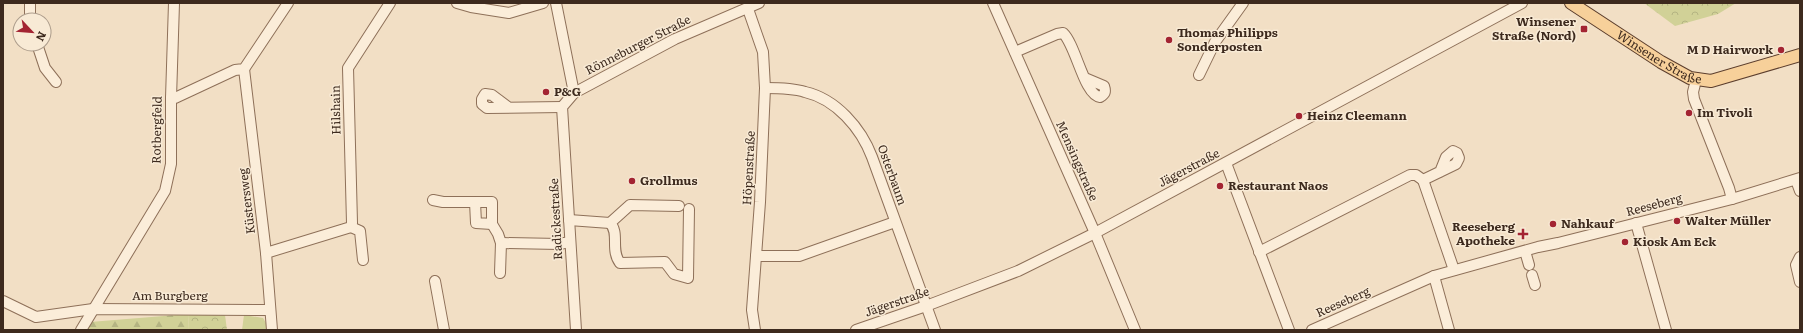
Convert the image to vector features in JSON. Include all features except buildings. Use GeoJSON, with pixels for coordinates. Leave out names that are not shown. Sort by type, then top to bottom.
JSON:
{"type":"FeatureCollection","features":[{"type":"Feature","properties":{"kind":"main road","name":"Winsener Straße"},"geometry":{"type":"LineString","coordinates":[[1571,3],[1681,74],[1696,80],[1711,81],[1800,55]]}},
{"type":"Feature","properties":{"kind":"street","name":"Rotbergfeld"},"geometry":{"type":"LineString","coordinates":[[93,309],[166,191],[171,164],[171,98],[174,3]]}},
{"type":"Feature","properties":{"kind":"street"},"geometry":{"type":"LineString","coordinates":[[171,98],[175,98],[235,70],[244,69],[288,3]]}},
{"type":"Feature","properties":{"kind":"street","name":"Hilshain"},"geometry":{"type":"LineString","coordinates":[[351,227],[348,68],[390,3]]}},
{"type":"Feature","properties":{"kind":"street"},"geometry":{"type":"LineString","coordinates":[[457,3],[471,7],[509,13],[543,3]]}},
{"type":"Feature","properties":{"kind":"street"},"geometry":{"type":"LineString","coordinates":[[508,107],[562,107],[574,93],[556,3]]}},
{"type":"Feature","properties":{"kind":"street","name":"Rönneburger Straße"},"geometry":{"type":"LineString","coordinates":[[574,93],[675,39],[759,3]]}},
{"type":"Feature","properties":{"kind":"street","name":"Mensingstraße"},"geometry":{"type":"LineString","coordinates":[[993,3],[1095,233],[1136,330]]}},
{"type":"Feature","properties":{"kind":"street"},"geometry":{"type":"LineString","coordinates":[[1199,75],[1215,42],[1243,3]]}},
{"type":"Feature","properties":{"kind":"street","name":"Jägerstraße"},"geometry":{"type":"LineString","coordinates":[[856,330],[926,306],[1018,271],[1095,233],[1522,3]]}},
{"type":"Feature","properties":{"kind":"street","name":"Höpenstraße"},"geometry":{"type":"LineString","coordinates":[[748,9],[763,52],[765,88],[760,202],[752,310],[755,330]]}},
{"type":"Feature","properties":{"kind":"street"},"geometry":{"type":"LineString","coordinates":[[1015,52],[1057,34],[1063,33],[1068,38],[1085,78]]}},
{"type":"Feature","properties":{"kind":"street"},"geometry":{"type":"LineString","coordinates":[[40,52],[45,68],[56,82]]}},
{"type":"Feature","properties":{"kind":"street","name":"Küstersweg"},"geometry":{"type":"LineString","coordinates":[[244,69],[266,253],[272,330]]}},
{"type":"Feature","properties":{"kind":"street"},"geometry":{"type":"LineString","coordinates":[[1696,80],[1693,92],[1694,99],[1732,199]]}},
{"type":"Feature","properties":{"kind":"street","name":"Osterbaum"},"geometry":{"type":"LineString","coordinates":[[765,88],[809,93],[824,100],[846,116],[860,133],[869,148],[935,330]]}},
{"type":"Feature","properties":{"kind":"street","name":"Radickestraße"},"geometry":{"type":"LineString","coordinates":[[562,107],[576,330]]}},
{"type":"Feature","properties":{"kind":"street"},"geometry":{"type":"LineString","coordinates":[[1226,163],[1289,330]]}},
{"type":"Feature","properties":{"kind":"street"},"geometry":{"type":"LineString","coordinates":[[1423,180],[1440,172]]}},
{"type":"Feature","properties":{"kind":"street"},"geometry":{"type":"LineString","coordinates":[[1259,252],[1410,175],[1416,175],[1423,180],[1454,270]]}},
{"type":"Feature","properties":{"kind":"street"},"geometry":{"type":"LineString","coordinates":[[1798,179],[1800,191]]}},
{"type":"Feature","properties":{"kind":"street","name":"Reeseberg"},"geometry":{"type":"LineString","coordinates":[[1312,330],[1434,276],[1525,251],[1732,199],[1798,179]]}},
{"type":"Feature","properties":{"kind":"street"},"geometry":{"type":"LineString","coordinates":[[433,200],[443,202],[492,202],[492,224],[498,234],[500,243],[500,273]]}},
{"type":"Feature","properties":{"kind":"street"},"geometry":{"type":"LineString","coordinates":[[475,202],[476,223],[492,224]]}},
{"type":"Feature","properties":{"kind":"street"},"geometry":{"type":"LineString","coordinates":[[569,220],[610,223],[630,205],[679,206]]}},
{"type":"Feature","properties":{"kind":"street"},"geometry":{"type":"LineString","coordinates":[[610,223],[614,230],[615,256],[620,263],[665,262],[674,274],[688,278],[689,210]]}},
{"type":"Feature","properties":{"kind":"street"},"geometry":{"type":"LineString","coordinates":[[756,256],[799,256],[896,222]]}},
{"type":"Feature","properties":{"kind":"street"},"geometry":{"type":"LineString","coordinates":[[1636,223],[1666,330]]}},
{"type":"Feature","properties":{"kind":"street"},"geometry":{"type":"LineString","coordinates":[[266,253],[351,227],[360,232],[363,260]]}},
{"type":"Feature","properties":{"kind":"street"},"geometry":{"type":"LineString","coordinates":[[500,243],[559,244],[570,242]]}},
{"type":"Feature","properties":{"kind":"street"},"geometry":{"type":"LineString","coordinates":[[1525,251],[1529,265]]}},
{"type":"Feature","properties":{"kind":"street"},"geometry":{"type":"LineString","coordinates":[[1800,257],[1796,267],[1800,282]]}},
{"type":"Feature","properties":{"kind":"street"},"geometry":{"type":"LineString","coordinates":[[1434,276],[1449,330]]}},
{"type":"Feature","properties":{"kind":"street"},"geometry":{"type":"LineString","coordinates":[[435,281],[444,330]]}},
{"type":"Feature","properties":{"kind":"street","name":"Am Burgberg"},"geometry":{"type":"LineString","coordinates":[[3,301],[36,317],[93,309],[270,310]]}},
{"type":"Feature","properties":{"kind":"street"},"geometry":{"type":"LineString","coordinates":[[81,330],[93,309]]}},
{"type":"Feature","properties":{"kind":"green space"},"geometry":{"type":"Polygon","coordinates":[[[1644,3],[1736,3],[1718,14],[1675,26],[1644,3]]]}},
{"type":"Feature","properties":{"kind":"green space"},"geometry":{"type":"Polygon","coordinates":[[[188,314],[189,330],[85,330],[90,322],[188,314]]]}},
{"type":"Feature","properties":{"kind":"green space"},"geometry":{"type":"Polygon","coordinates":[[[188,314],[225,315],[227,330],[189,330],[188,314]]]}},
{"type":"Feature","properties":{"kind":"green space"},"geometry":{"type":"Polygon","coordinates":[[[244,315],[263,318],[266,323],[267,330],[242,330],[244,315]]]}},
{"type":"Feature","properties":{"kind":"place","name":"Winsener Straße (Nord)"},"geometry":{"type":"Point","coordinates":[1584,29]}},
{"type":"Feature","properties":{"kind":"place","name":"Thomas Philipps Sonderposten"},"geometry":{"type":"Point","coordinates":[1169,40]}},
{"type":"Feature","properties":{"kind":"place","name":"M D Hairwork"},"geometry":{"type":"Point","coordinates":[1781,50]}},
{"type":"Feature","properties":{"kind":"place","name":"P&G"},"geometry":{"type":"Point","coordinates":[546,92]}},
{"type":"Feature","properties":{"kind":"place","name":"Im Tivoli"},"geometry":{"type":"Point","coordinates":[1689,113]}},
{"type":"Feature","properties":{"kind":"place","name":"Heinz Cleemann"},"geometry":{"type":"Point","coordinates":[1299,116]}},
{"type":"Feature","properties":{"kind":"place","name":"Grollmus"},"geometry":{"type":"Point","coordinates":[632,181]}},
{"type":"Feature","properties":{"kind":"place","name":"Restaurant Naos"},"geometry":{"type":"Point","coordinates":[1220,186]}},
{"type":"Feature","properties":{"kind":"place","name":"Walter Müller"},"geometry":{"type":"Point","coordinates":[1677,221]}},
{"type":"Feature","properties":{"kind":"place","name":"Nahkauf"},"geometry":{"type":"Point","coordinates":[1553,224]}},
{"type":"Feature","properties":{"kind":"place","name":"Reeseberg Apotheke"},"geometry":{"type":"Point","coordinates":[1523,234]}},
{"type":"Feature","properties":{"kind":"place","name":"Kiosk Am Eck"},"geometry":{"type":"Point","coordinates":[1625,242]}}]}
